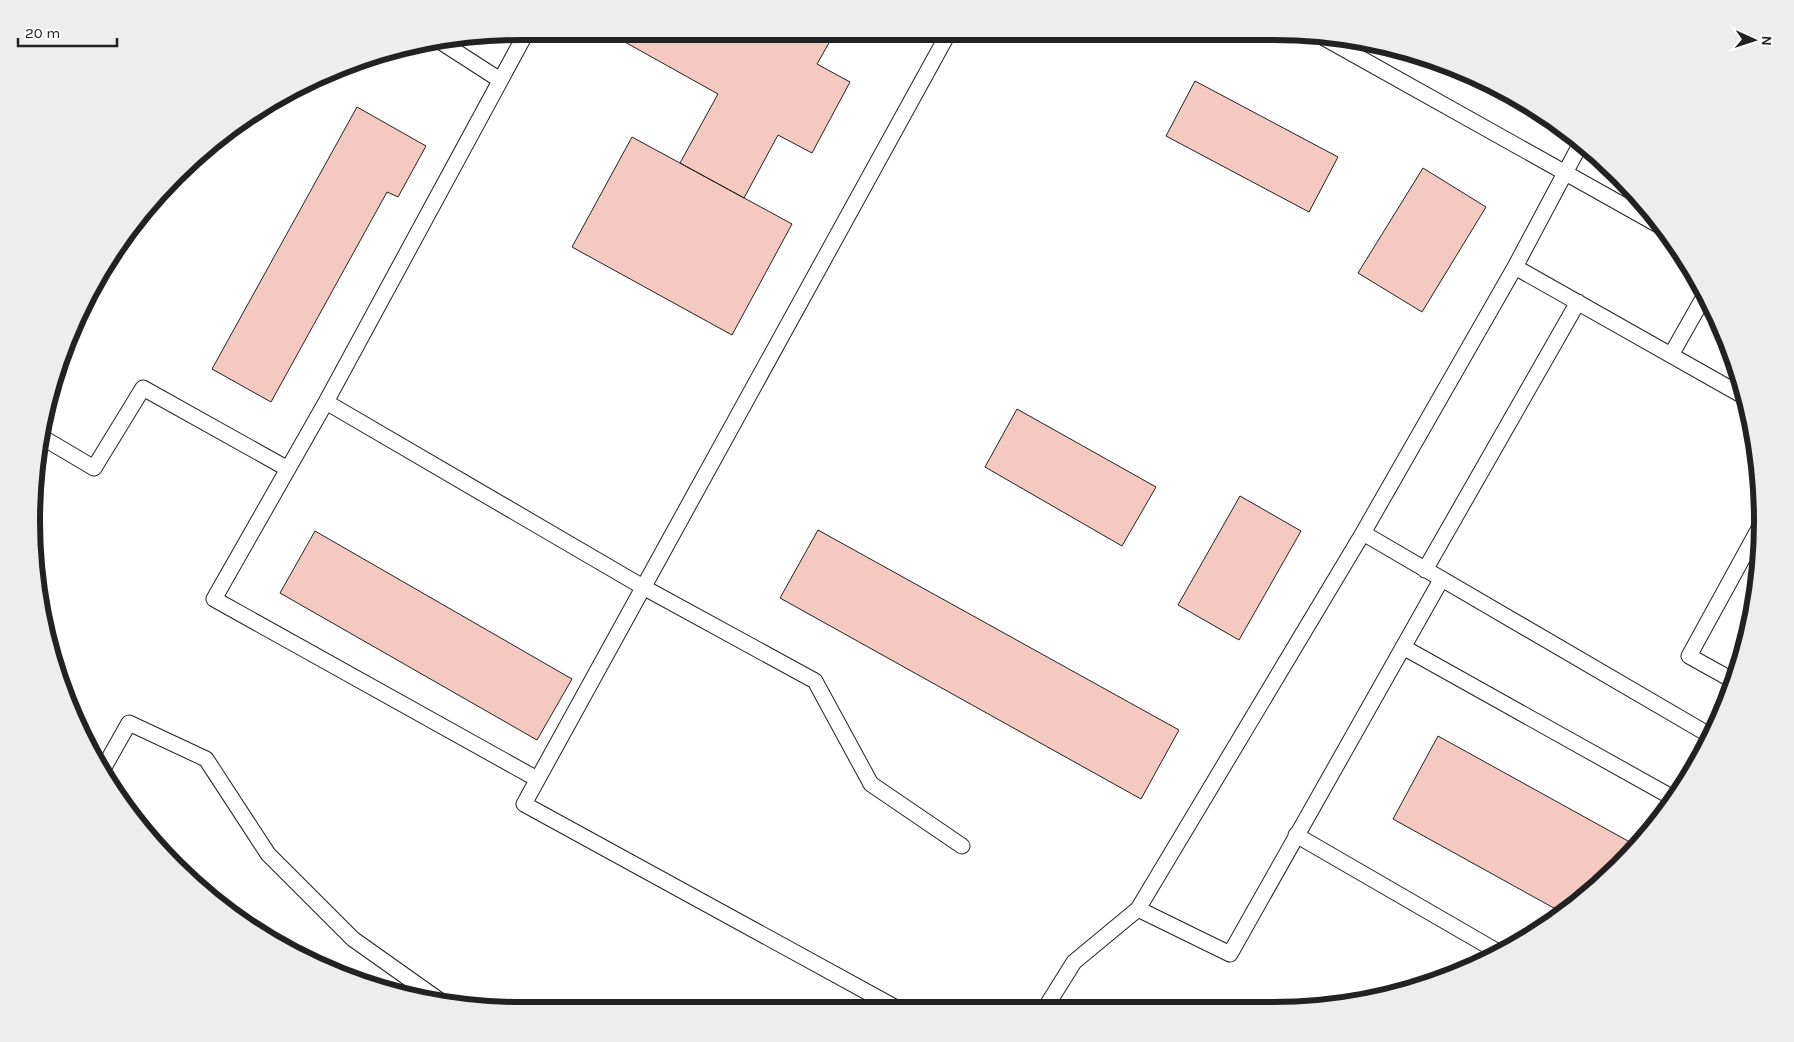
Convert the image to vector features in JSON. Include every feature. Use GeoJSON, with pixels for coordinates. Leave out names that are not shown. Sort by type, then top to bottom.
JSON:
{"type":"FeatureCollection","features":[{"type":"Feature","properties":{"kind":"lane"},"geometry":{"type":"LineString","coordinates":[[521,40],[326,402],[214,599],[537,779]]}},
{"type":"Feature","properties":{"kind":"lane"},"geometry":{"type":"LineString","coordinates":[[885,1002],[524,804],[945,40]]}},
{"type":"Feature","properties":{"kind":"lane"},"geometry":{"type":"LineString","coordinates":[[1335,44],[1648,219]]}},
{"type":"Feature","properties":{"kind":"lane"},"geometry":{"type":"LineString","coordinates":[[447,46],[500,80]]}},
{"type":"Feature","properties":{"kind":"lane"},"geometry":{"type":"LineString","coordinates":[[1049,1002],[1074,962],[1138,909],[1363,533],[1515,267],[1578,149]]}},
{"type":"Feature","properties":{"kind":"lane"},"geometry":{"type":"LineString","coordinates":[[1515,267],[1736,392]]}},
{"type":"Feature","properties":{"kind":"lane"},"geometry":{"type":"LineString","coordinates":[[1425,570],[1578,302]]}},
{"type":"Feature","properties":{"kind":"lane"},"geometry":{"type":"LineString","coordinates":[[1671,355],[1701,302]]}},
{"type":"Feature","properties":{"kind":"lane"},"geometry":{"type":"LineString","coordinates":[[47,440],[94,468],[143,388],[288,469]]}},
{"type":"Feature","properties":{"kind":"lane"},"geometry":{"type":"LineString","coordinates":[[326,402],[643,587],[815,681],[871,784],[962,846]]}},
{"type":"Feature","properties":{"kind":"lane"},"geometry":{"type":"LineString","coordinates":[[1363,533],[1705,732]]}},
{"type":"Feature","properties":{"kind":"lane"},"geometry":{"type":"LineString","coordinates":[[1727,678],[1689,656],[1753,551]]}},
{"type":"Feature","properties":{"kind":"lane"},"geometry":{"type":"LineString","coordinates":[[1138,909],[1230,954],[1441,580]]}},
{"type":"Feature","properties":{"kind":"lane"},"geometry":{"type":"LineString","coordinates":[[1403,647],[1668,795]]}},
{"type":"Feature","properties":{"kind":"lane"},"geometry":{"type":"LineString","coordinates":[[106,765],[129,723],[206,759],[268,854],[353,939],[430,993]]}},
{"type":"Feature","properties":{"kind":"lane"},"geometry":{"type":"LineString","coordinates":[[1296,835],[1493,949]]}},
{"type":"Feature","properties":{"kind":"building"},"geometry":{"type":"Polygon","coordinates":[[[621,40],[831,40],[817,64],[850,82],[812,153],[778,135],[744,198],[680,163],[718,94],[621,40]]]}},
{"type":"Feature","properties":{"kind":"building"},"geometry":{"type":"Polygon","coordinates":[[[1195,81],[1338,157],[1309,212],[1166,136],[1195,81]]]}},
{"type":"Feature","properties":{"kind":"building"},"geometry":{"type":"Polygon","coordinates":[[[357,107],[426,146],[398,197],[387,192],[271,402],[212,369],[357,107]]]}},
{"type":"Feature","properties":{"kind":"building"},"geometry":{"type":"Polygon","coordinates":[[[632,137],[792,224],[732,335],[572,247],[632,137]]]}},
{"type":"Feature","properties":{"kind":"building"},"geometry":{"type":"Polygon","coordinates":[[[1423,168],[1486,207],[1422,312],[1358,273],[1423,168]]]}},
{"type":"Feature","properties":{"kind":"building"},"geometry":{"type":"Polygon","coordinates":[[[1017,409],[1156,487],[1122,546],[985,467],[1017,409]]]}},
{"type":"Feature","properties":{"kind":"building"},"geometry":{"type":"Polygon","coordinates":[[[1240,496],[1301,531],[1239,640],[1178,605],[1240,496]]]}},
{"type":"Feature","properties":{"kind":"building"},"geometry":{"type":"Polygon","coordinates":[[[818,530],[1179,730],[1141,799],[780,598],[818,530]]]}},
{"type":"Feature","properties":{"kind":"building"},"geometry":{"type":"Polygon","coordinates":[[[315,531],[572,679],[537,740],[280,593],[315,531]]]}},
{"type":"Feature","properties":{"kind":"building"},"geometry":{"type":"Polygon","coordinates":[[[1438,736],[1631,843],[1590,883],[1557,910],[1393,819],[1438,736]]]}}]}
